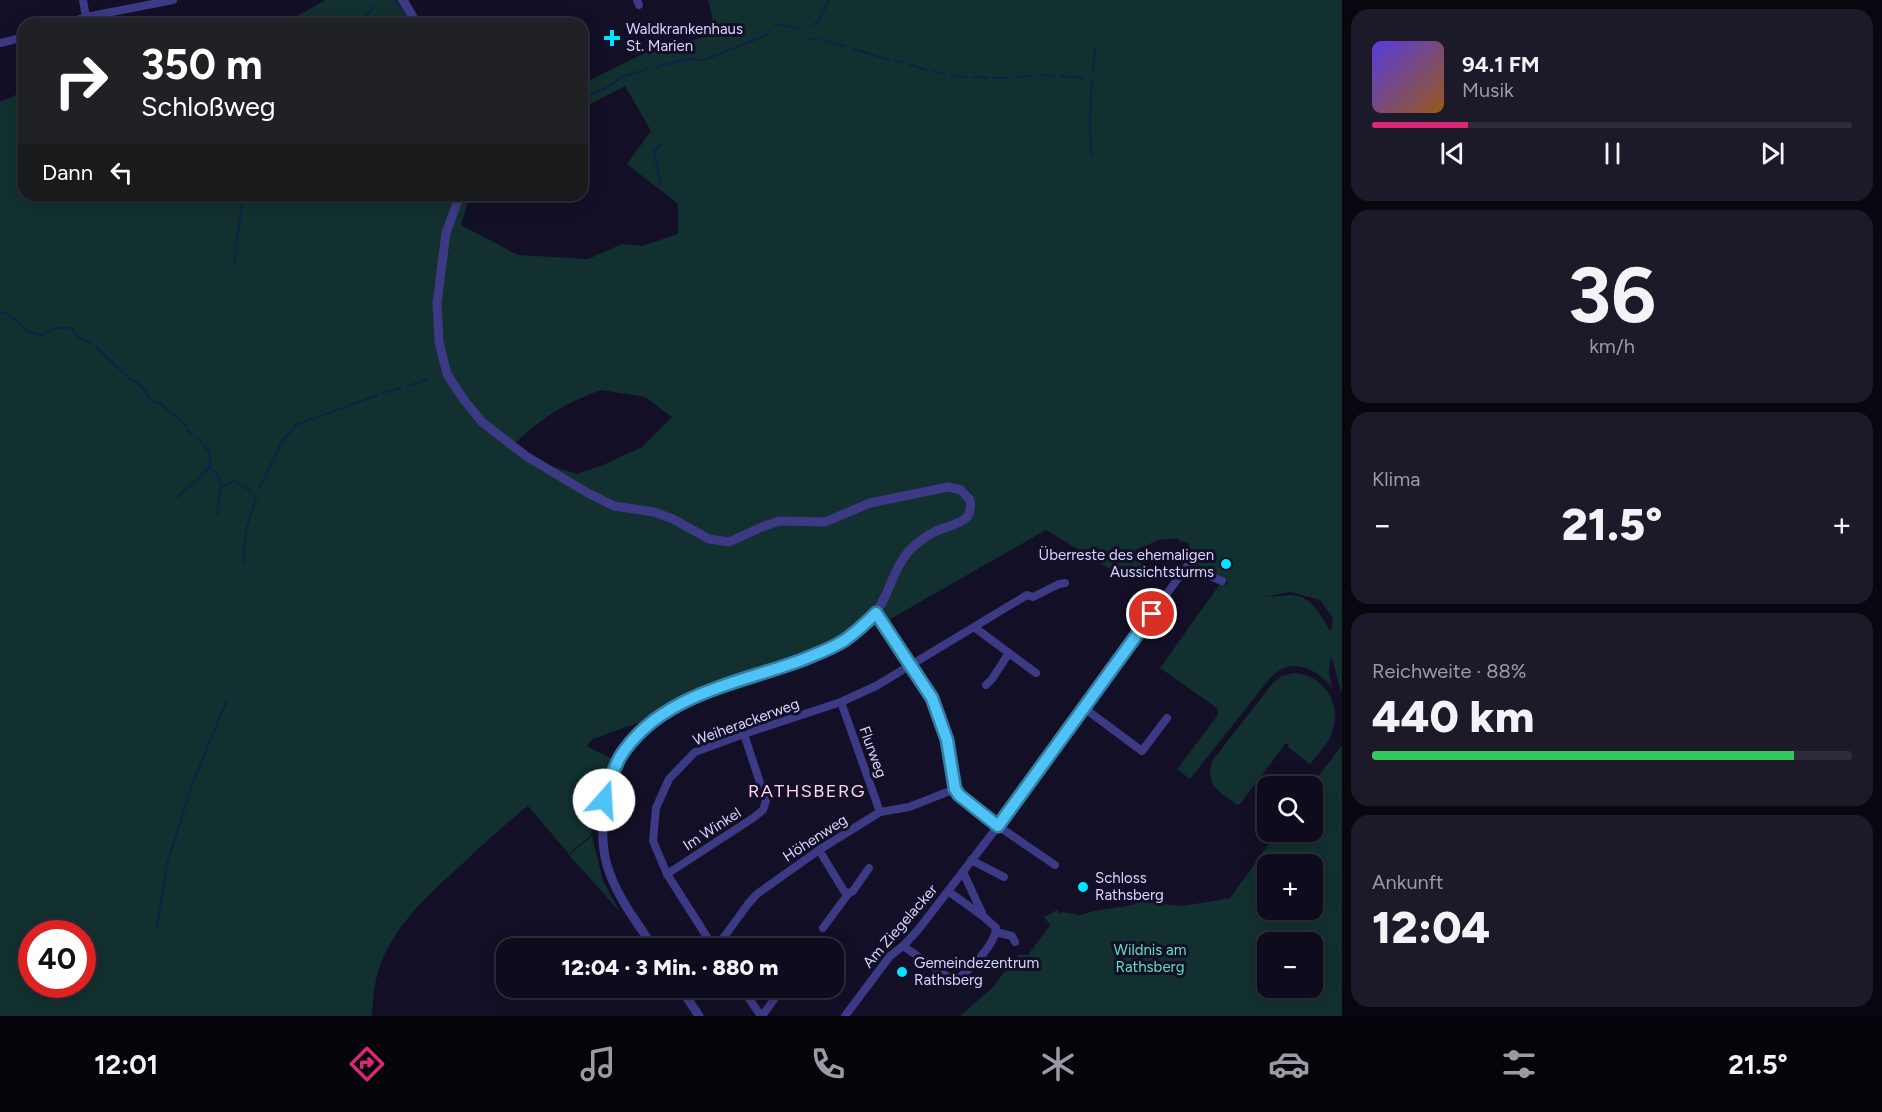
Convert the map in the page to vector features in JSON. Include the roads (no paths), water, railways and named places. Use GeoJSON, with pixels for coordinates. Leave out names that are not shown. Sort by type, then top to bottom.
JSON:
{"type":"FeatureCollection","features":[{"type":"Feature","properties":{"kind":"street"},"geometry":{"type":"LineString","coordinates":[[83,0],[86,17]]}},
{"type":"Feature","properties":{"kind":"street"},"geometry":{"type":"LineString","coordinates":[[83,18],[172,0]]}},
{"type":"Feature","properties":{"kind":"street"},"geometry":{"type":"LineString","coordinates":[[403,0],[414,18]]}},
{"type":"Feature","properties":{"kind":"street"},"geometry":{"type":"LineString","coordinates":[[0,43],[18,38]]}},
{"type":"Feature","properties":{"kind":"street"},"geometry":{"type":"LineString","coordinates":[[458,201],[446,233],[437,303],[439,342],[447,374],[482,422],[504,440],[526,456],[604,502],[614,506],[654,512],[673,519],[709,539],[729,542],[779,521],[825,522],[862,505],[952,487],[967,494],[970,500],[969,514],[964,519],[932,533],[910,550],[896,572],[876,613],[864,626],[844,641],[818,654],[721,686],[669,709],[636,737],[621,757],[604,800],[602,837],[604,857],[617,891],[648,938]]}},
{"type":"Feature","properties":{"kind":"street","name":"Am Ziegelacker"},"geometry":{"type":"LineString","coordinates":[[845,1016],[890,956],[903,946],[998,826],[1187,566],[1222,581]]}},
{"type":"Feature","properties":{"kind":"street","name":"Weiherackerweg"},"geometry":{"type":"LineString","coordinates":[[709,938],[667,874],[653,841],[656,808],[669,779],[696,752],[841,702],[876,686],[1027,595],[1033,597],[1065,583]]}},
{"type":"Feature","properties":{"kind":"street"},"geometry":{"type":"LineString","coordinates":[[876,613],[932,698],[947,740],[955,789],[959,795],[1055,866]]}},
{"type":"Feature","properties":{"kind":"street"},"geometry":{"type":"LineString","coordinates":[[974,627],[1036,673]]}},
{"type":"Feature","properties":{"kind":"street"},"geometry":{"type":"LineString","coordinates":[[986,685],[1009,653]]}},
{"type":"Feature","properties":{"kind":"street","name":"Flurweg"},"geometry":{"type":"LineString","coordinates":[[841,702],[880,812]]}},
{"type":"Feature","properties":{"kind":"street"},"geometry":{"type":"LineString","coordinates":[[1084,708],[1142,751],[1167,718]]}},
{"type":"Feature","properties":{"kind":"street","name":"Im Winkel"},"geometry":{"type":"LineString","coordinates":[[667,874],[753,819],[763,810],[766,801],[744,734]]}},
{"type":"Feature","properties":{"kind":"street","name":"Höhenweg"},"geometry":{"type":"LineString","coordinates":[[722,938],[757,894],[819,850],[880,812],[909,807],[955,789]]}},
{"type":"Feature","properties":{"kind":"street"},"geometry":{"type":"LineString","coordinates":[[819,850],[848,894]]}},
{"type":"Feature","properties":{"kind":"street"},"geometry":{"type":"LineString","coordinates":[[971,860],[1004,877]]}},
{"type":"Feature","properties":{"kind":"street"},"geometry":{"type":"LineString","coordinates":[[823,928],[869,868]]}},
{"type":"Feature","properties":{"kind":"street"},"geometry":{"type":"LineString","coordinates":[[963,872],[984,917]]}},
{"type":"Feature","properties":{"kind":"street"},"geometry":{"type":"LineString","coordinates":[[903,946],[955,980],[982,955],[996,932],[996,928],[948,891]]}},
{"type":"Feature","properties":{"kind":"street"},"geometry":{"type":"LineString","coordinates":[[996,932],[1012,936],[1015,942]]}},
{"type":"Feature","properties":{"kind":"street"},"geometry":{"type":"LineString","coordinates":[[687,998],[699,1016]]}},
{"type":"Feature","properties":{"kind":"street"},"geometry":{"type":"LineString","coordinates":[[749,998],[761,1016],[775,998]]}},
{"type":"Feature","properties":{"kind":"waterway"},"geometry":{"type":"LineString","coordinates":[[395,0],[404,11]]}},
{"type":"Feature","properties":{"kind":"waterway"},"geometry":{"type":"LineString","coordinates":[[812,26],[819,20],[829,0]]}},
{"type":"Feature","properties":{"kind":"waterway"},"geometry":{"type":"LineString","coordinates":[[364,18],[374,7]]}},
{"type":"Feature","properties":{"kind":"waterway"},"geometry":{"type":"LineString","coordinates":[[776,24],[800,29]]}},
{"type":"Feature","properties":{"kind":"waterway"},"geometry":{"type":"LineString","coordinates":[[655,67],[688,59],[704,60],[767,35],[770,30]]}},
{"type":"Feature","properties":{"kind":"waterway"},"geometry":{"type":"LineString","coordinates":[[810,39],[820,40]]}},
{"type":"Feature","properties":{"kind":"waterway"},"geometry":{"type":"LineString","coordinates":[[826,41],[845,46]]}},
{"type":"Feature","properties":{"kind":"waterway"},"geometry":{"type":"LineString","coordinates":[[1093,70],[1095,48]]}},
{"type":"Feature","properties":{"kind":"waterway"},"geometry":{"type":"LineString","coordinates":[[854,49],[889,60]]}},
{"type":"Feature","properties":{"kind":"waterway"},"geometry":{"type":"LineString","coordinates":[[894,61],[901,62]]}},
{"type":"Feature","properties":{"kind":"waterway"},"geometry":{"type":"LineString","coordinates":[[909,64],[926,70]]}},
{"type":"Feature","properties":{"kind":"waterway"},"geometry":{"type":"LineString","coordinates":[[588,96],[622,77],[648,69]]}},
{"type":"Feature","properties":{"kind":"waterway"},"geometry":{"type":"LineString","coordinates":[[932,71],[945,74]]}},
{"type":"Feature","properties":{"kind":"waterway"},"geometry":{"type":"LineString","coordinates":[[951,75],[967,77]]}},
{"type":"Feature","properties":{"kind":"waterway"},"geometry":{"type":"LineString","coordinates":[[1017,77],[1034,75]]}},
{"type":"Feature","properties":{"kind":"waterway"},"geometry":{"type":"LineString","coordinates":[[1040,75],[1053,76]]}},
{"type":"Feature","properties":{"kind":"waterway"},"geometry":{"type":"LineString","coordinates":[[1060,76],[1070,77]]}},
{"type":"Feature","properties":{"kind":"waterway"},"geometry":{"type":"LineString","coordinates":[[973,77],[988,78]]}},
{"type":"Feature","properties":{"kind":"waterway"},"geometry":{"type":"LineString","coordinates":[[1075,77],[1083,78]]}},
{"type":"Feature","properties":{"kind":"waterway"},"geometry":{"type":"LineString","coordinates":[[993,78],[1010,78]]}},
{"type":"Feature","properties":{"kind":"waterway"},"geometry":{"type":"LineString","coordinates":[[1091,155],[1092,81]]}},
{"type":"Feature","properties":{"kind":"waterway"},"geometry":{"type":"LineString","coordinates":[[661,143],[654,152],[661,185]]}},
{"type":"Feature","properties":{"kind":"waterway"},"geometry":{"type":"LineString","coordinates":[[234,263],[242,201]]}},
{"type":"Feature","properties":{"kind":"waterway"},"geometry":{"type":"LineString","coordinates":[[0,312],[7,313],[27,331],[41,335],[57,328],[71,328],[79,337],[91,343]]}},
{"type":"Feature","properties":{"kind":"waterway"},"geometry":{"type":"LineString","coordinates":[[96,347],[130,379],[140,384],[152,401],[161,404],[187,426]]}},
{"type":"Feature","properties":{"kind":"waterway"},"geometry":{"type":"LineString","coordinates":[[407,386],[427,380]]}},
{"type":"Feature","properties":{"kind":"waterway"},"geometry":{"type":"LineString","coordinates":[[383,393],[401,388]]}},
{"type":"Feature","properties":{"kind":"waterway"},"geometry":{"type":"LineString","coordinates":[[260,487],[281,443],[296,425],[378,395]]}},
{"type":"Feature","properties":{"kind":"waterway"},"geometry":{"type":"LineString","coordinates":[[187,430],[192,435]]}},
{"type":"Feature","properties":{"kind":"waterway"},"geometry":{"type":"LineString","coordinates":[[196,438],[208,451],[209,467],[217,473],[221,487],[235,481],[252,492]]}},
{"type":"Feature","properties":{"kind":"waterway"},"geometry":{"type":"LineString","coordinates":[[177,497],[209,467]]}},
{"type":"Feature","properties":{"kind":"waterway"},"geometry":{"type":"LineString","coordinates":[[217,514],[221,487]]}},
{"type":"Feature","properties":{"kind":"waterway"},"geometry":{"type":"LineString","coordinates":[[243,564],[246,530],[257,495]]}},
{"type":"Feature","properties":{"kind":"waterway"},"geometry":{"type":"LineString","coordinates":[[157,927],[167,864],[193,782],[227,700]]}},
{"type":"Feature","properties":{"kind":"place","name":"Waldkrankenhaus St. Marien"},"geometry":{"type":"Point","coordinates":[612,38]}},
{"type":"Feature","properties":{"kind":"place","name":"Überreste des ehemaligen Aussichtsturms"},"geometry":{"type":"Point","coordinates":[1226,564]}},
{"type":"Feature","properties":{"kind":"place","name":"Schloss Rathsberg"},"geometry":{"type":"Point","coordinates":[1083,887]}},
{"type":"Feature","properties":{"kind":"place","name":"Gemeindezentrum Rathsberg"},"geometry":{"type":"Point","coordinates":[902,972]}},
{"type":"Feature","properties":{"kind":"district","name":"RATHSBERG"},"geometry":{"type":"Point","coordinates":[807,791]}},
{"type":"Feature","properties":{"kind":"park label","name":"Wildnis am Rathsberg"},"geometry":{"type":"Point","coordinates":[1150,958]}}]}
